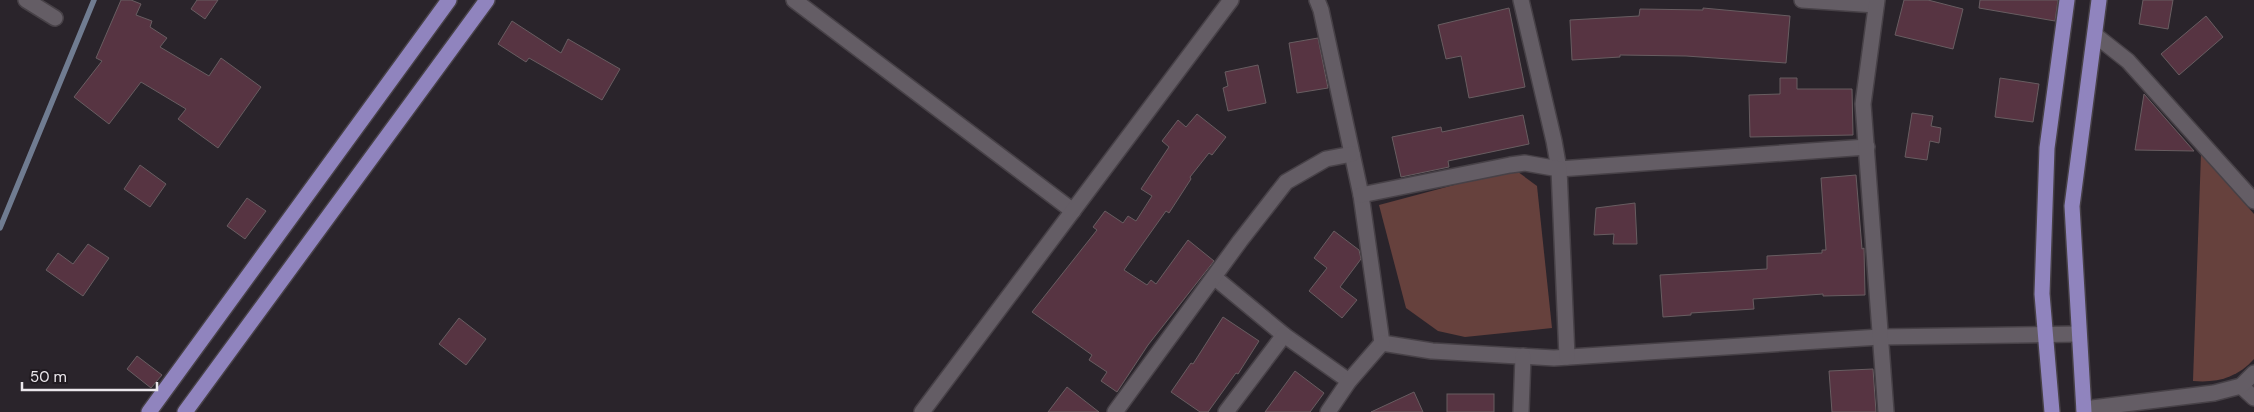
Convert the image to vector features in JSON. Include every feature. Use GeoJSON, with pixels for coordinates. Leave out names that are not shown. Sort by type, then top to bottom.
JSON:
{"type":"FeatureCollection","features":[{"type":"Feature","properties":{"kind":"main road"},"geometry":{"type":"LineString","coordinates":[[149,412],[449,0]]}},
{"type":"Feature","properties":{"kind":"main road"},"geometry":{"type":"LineString","coordinates":[[186,412],[487,0]]}},
{"type":"Feature","properties":{"kind":"main road"},"geometry":{"type":"LineString","coordinates":[[2052,412],[2047,334],[2042,294],[2047,148],[2067,0]]}},
{"type":"Feature","properties":{"kind":"main road"},"geometry":{"type":"LineString","coordinates":[[2084,410],[2078,334],[2072,206],[2099,0]]}},
{"type":"Feature","properties":{"kind":"street"},"geometry":{"type":"LineString","coordinates":[[26,0],[55,18]]}},
{"type":"Feature","properties":{"kind":"street"},"geometry":{"type":"LineString","coordinates":[[794,0],[1072,212]]}},
{"type":"Feature","properties":{"kind":"street"},"geometry":{"type":"LineString","coordinates":[[927,410],[1231,0]]}},
{"type":"Feature","properties":{"kind":"street"},"geometry":{"type":"LineString","coordinates":[[1317,0],[1361,195],[1382,343],[1349,381],[1328,412]]}},
{"type":"Feature","properties":{"kind":"street"},"geometry":{"type":"LineString","coordinates":[[1521,0],[1554,141],[1558,170],[1567,357]]}},
{"type":"Feature","properties":{"kind":"street"},"geometry":{"type":"LineString","coordinates":[[1802,0],[1877,2],[1863,104],[1886,412]]}},
{"type":"Feature","properties":{"kind":"street"},"geometry":{"type":"LineString","coordinates":[[2095,35],[2128,61],[2254,201]]}},
{"type":"Feature","properties":{"kind":"street"},"geometry":{"type":"LineString","coordinates":[[1361,195],[1524,163],[1558,170],[1867,147]]}},
{"type":"Feature","properties":{"kind":"street"},"geometry":{"type":"LineString","coordinates":[[1115,412],[1286,182],[1326,159],[1352,154]]}},
{"type":"Feature","properties":{"kind":"street"},"geometry":{"type":"LineString","coordinates":[[1214,277],[1284,335],[1349,381]]}},
{"type":"Feature","properties":{"kind":"street"},"geometry":{"type":"LineString","coordinates":[[1382,343],[1432,351],[1567,357],[1880,338],[2078,334]]}},
{"type":"Feature","properties":{"kind":"street"},"geometry":{"type":"LineString","coordinates":[[1226,412],[1284,335]]}},
{"type":"Feature","properties":{"kind":"street"},"geometry":{"type":"LineString","coordinates":[[1521,412],[1522,356]]}},
{"type":"Feature","properties":{"kind":"street"},"geometry":{"type":"LineString","coordinates":[[2084,410],[2214,392],[2241,386],[2254,373]]}},
{"type":"Feature","properties":{"kind":"street"},"geometry":{"type":"LineString","coordinates":[[2241,386],[2254,398]]}},
{"type":"Feature","properties":{"kind":"shaded area"},"geometry":{"type":"Polygon","coordinates":[[[2201,154],[2254,214],[2254,359],[2234,375],[2210,381],[2193,381],[2201,154]]]}},
{"type":"Feature","properties":{"kind":"shaded area"},"geometry":{"type":"Polygon","coordinates":[[[1514,169],[1537,186],[1552,328],[1465,337],[1438,331],[1406,308],[1379,205],[1514,169]]]}},
{"type":"Feature","properties":{"kind":"building"},"geometry":{"type":"Polygon","coordinates":[[[121,0],[131,0],[141,4],[136,15],[152,21],[150,27],[167,38],[160,47],[209,76],[221,58],[261,87],[218,148],[178,119],[186,109],[141,82],[109,124],[74,97],[102,61],[96,58],[121,0]]]}},
{"type":"Feature","properties":{"kind":"building"},"geometry":{"type":"Polygon","coordinates":[[[197,0],[218,0],[205,19],[191,9],[197,0]]]}},
{"type":"Feature","properties":{"kind":"building"},"geometry":{"type":"Polygon","coordinates":[[[1904,0],[1928,0],[1963,9],[1953,49],[1895,35],[1904,0]]]}},
{"type":"Feature","properties":{"kind":"building"},"geometry":{"type":"Polygon","coordinates":[[[1980,0],[2058,0],[2055,21],[1979,8],[1980,0]]]}},
{"type":"Feature","properties":{"kind":"building"},"geometry":{"type":"Polygon","coordinates":[[[2143,0],[2173,0],[2168,29],[2139,24],[2143,0]]]}},
{"type":"Feature","properties":{"kind":"building"},"geometry":{"type":"Polygon","coordinates":[[[1509,8],[1525,87],[1469,98],[1461,56],[1446,59],[1438,25],[1509,8]]]}},
{"type":"Feature","properties":{"kind":"building"},"geometry":{"type":"Polygon","coordinates":[[[1703,8],[1790,16],[1786,63],[1686,56],[1620,55],[1620,57],[1572,60],[1570,20],[1639,16],[1640,9],[1703,10],[1703,8]]]}},
{"type":"Feature","properties":{"kind":"building"},"geometry":{"type":"Polygon","coordinates":[[[2206,16],[2223,37],[2179,75],[2161,54],[2206,16]]]}},
{"type":"Feature","properties":{"kind":"building"},"geometry":{"type":"Polygon","coordinates":[[[512,21],[561,53],[568,39],[620,69],[602,100],[529,58],[526,62],[498,44],[512,21]]]}},
{"type":"Feature","properties":{"kind":"building"},"geometry":{"type":"Polygon","coordinates":[[[1318,38],[1328,88],[1297,93],[1289,43],[1318,38]]]}},
{"type":"Feature","properties":{"kind":"building"},"geometry":{"type":"Polygon","coordinates":[[[1258,65],[1266,103],[1228,111],[1223,88],[1228,86],[1225,72],[1258,65]]]}},
{"type":"Feature","properties":{"kind":"building"},"geometry":{"type":"Polygon","coordinates":[[[1780,78],[1797,78],[1797,89],[1852,89],[1853,135],[1750,137],[1749,95],[1780,94],[1780,78]]]}},
{"type":"Feature","properties":{"kind":"building"},"geometry":{"type":"Polygon","coordinates":[[[2000,78],[2039,84],[2033,122],[1995,117],[2000,78]]]}},
{"type":"Feature","properties":{"kind":"building"},"geometry":{"type":"Polygon","coordinates":[[[2144,94],[2194,151],[2135,150],[2144,94]]]}},
{"type":"Feature","properties":{"kind":"building"},"geometry":{"type":"Polygon","coordinates":[[[1912,113],[1933,116],[1931,126],[1941,128],[1939,143],[1930,141],[1927,160],[1905,157],[1912,113]]]}},
{"type":"Feature","properties":{"kind":"building"},"geometry":{"type":"Polygon","coordinates":[[[1197,114],[1226,137],[1212,155],[1209,153],[1190,177],[1191,179],[1169,213],[1166,211],[1124,270],[1147,285],[1151,280],[1156,284],[1188,240],[1214,261],[1148,345],[1117,392],[1101,381],[1107,372],[1089,360],[1092,355],[1032,312],[1097,230],[1093,227],[1105,211],[1123,223],[1128,216],[1136,221],[1152,196],[1141,189],[1169,147],[1162,141],[1178,120],[1186,127],[1197,114]]]}},
{"type":"Feature","properties":{"kind":"building"},"geometry":{"type":"Polygon","coordinates":[[[1523,115],[1529,144],[1448,161],[1449,167],[1401,177],[1392,137],[1441,127],[1442,132],[1523,115]]]}},
{"type":"Feature","properties":{"kind":"building"},"geometry":{"type":"Polygon","coordinates":[[[140,165],[166,184],[150,207],[124,189],[140,165]]]}},
{"type":"Feature","properties":{"kind":"building"},"geometry":{"type":"Polygon","coordinates":[[[1856,175],[1862,249],[1864,248],[1865,295],[1823,296],[1823,294],[1753,299],[1754,309],[1691,313],[1691,315],[1663,317],[1660,275],[1767,269],[1767,256],[1822,253],[1822,250],[1826,250],[1821,178],[1856,175]]]}},
{"type":"Feature","properties":{"kind":"building"},"geometry":{"type":"Polygon","coordinates":[[[247,198],[266,211],[245,239],[227,226],[247,198]]]}},
{"type":"Feature","properties":{"kind":"building"},"geometry":{"type":"Polygon","coordinates":[[[1635,203],[1637,244],[1613,244],[1614,234],[1594,235],[1596,208],[1635,203]]]}},
{"type":"Feature","properties":{"kind":"building"},"geometry":{"type":"Polygon","coordinates":[[[1334,231],[1359,250],[1361,259],[1340,287],[1357,300],[1342,318],[1309,291],[1327,268],[1314,258],[1334,231]]]}},
{"type":"Feature","properties":{"kind":"building"},"geometry":{"type":"Polygon","coordinates":[[[88,244],[109,258],[83,296],[46,270],[58,253],[73,264],[88,244]]]}},
{"type":"Feature","properties":{"kind":"building"},"geometry":{"type":"Polygon","coordinates":[[[1223,317],[1259,341],[1238,374],[1236,373],[1208,412],[1200,412],[1171,392],[1191,363],[1193,364],[1223,317]]]}},
{"type":"Feature","properties":{"kind":"building"},"geometry":{"type":"Polygon","coordinates":[[[459,318],[486,339],[466,365],[439,344],[459,318]]]}},
{"type":"Feature","properties":{"kind":"building"},"geometry":{"type":"Polygon","coordinates":[[[137,356],[162,375],[151,388],[127,369],[137,356]]]}},
{"type":"Feature","properties":{"kind":"building"},"geometry":{"type":"Polygon","coordinates":[[[1873,369],[1876,412],[1832,412],[1829,371],[1873,369]]]}},
{"type":"Feature","properties":{"kind":"building"},"geometry":{"type":"Polygon","coordinates":[[[1295,371],[1324,393],[1310,412],[1265,412],[1295,371]]]}},
{"type":"Feature","properties":{"kind":"building"},"geometry":{"type":"Polygon","coordinates":[[[1067,387],[1099,412],[1048,412],[1067,387]]]}},
{"type":"Feature","properties":{"kind":"building"},"geometry":{"type":"Polygon","coordinates":[[[1414,392],[1423,412],[1371,412],[1414,392]]]}},
{"type":"Feature","properties":{"kind":"building"},"geometry":{"type":"Polygon","coordinates":[[[1447,394],[1494,394],[1494,412],[1447,412],[1447,394]]]}},
{"type":"Feature","properties":{"kind":"waterway"},"geometry":{"type":"LineString","coordinates":[[0,228],[94,0]]}}]}
